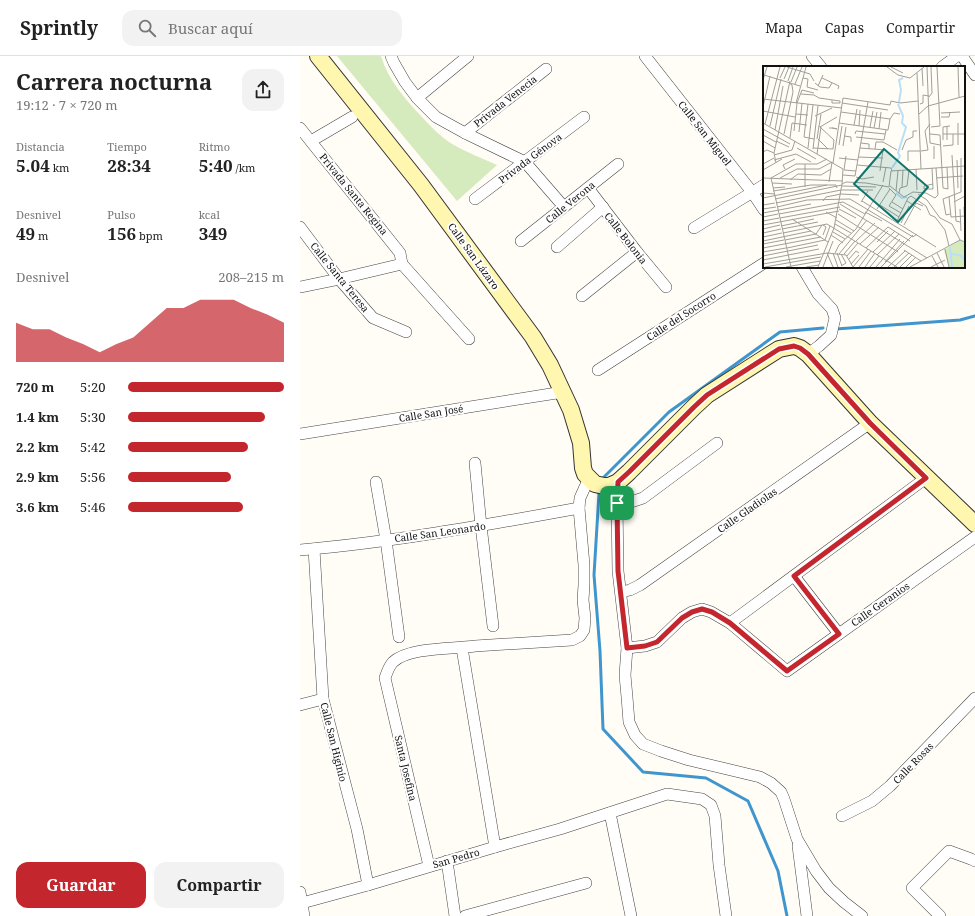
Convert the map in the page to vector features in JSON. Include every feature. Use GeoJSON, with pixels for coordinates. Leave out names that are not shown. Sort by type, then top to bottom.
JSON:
{"type":"FeatureCollection","features":[{"type":"Feature","properties":{"kind":"main road","name":"Calle San Lázaro"},"geometry":{"type":"LineString","coordinates":[[318,56],[421,185],[533,337],[550,365],[571,410],[581,443],[583,468],[585,474],[602,482]]}},
{"type":"Feature","properties":{"kind":"main road"},"geometry":{"type":"LineString","coordinates":[[602,482],[629,472],[707,395],[779,349],[794,346],[800,348],[808,354],[870,423],[975,524]]}},
{"type":"Feature","properties":{"kind":"street"},"geometry":{"type":"LineString","coordinates":[[391,56],[405,82],[417,98],[436,117],[525,162],[564,207]]}},
{"type":"Feature","properties":{"kind":"street"},"geometry":{"type":"LineString","coordinates":[[417,98],[468,56]]}},
{"type":"Feature","properties":{"kind":"street","name":"Calle San Miguel"},"geometry":{"type":"LineString","coordinates":[[645,56],[752,192],[763,208]]}},
{"type":"Feature","properties":{"kind":"street"},"geometry":{"type":"LineString","coordinates":[[812,56],[820,66]]}},
{"type":"Feature","properties":{"kind":"street"},"geometry":{"type":"LineString","coordinates":[[943,66],[957,56]]}},
{"type":"Feature","properties":{"kind":"street"},"geometry":{"type":"LineString","coordinates":[[962,56],[975,75]]}},
{"type":"Feature","properties":{"kind":"street","name":"Privada Venecia"},"geometry":{"type":"LineString","coordinates":[[465,133],[546,69]]}},
{"type":"Feature","properties":{"kind":"street","name":"Privada Génova"},"geometry":{"type":"LineString","coordinates":[[475,199],[584,117]]}},
{"type":"Feature","properties":{"kind":"street"},"geometry":{"type":"LineString","coordinates":[[311,141],[352,118]]}},
{"type":"Feature","properties":{"kind":"street","name":"Privada Santa Regina"},"geometry":{"type":"LineString","coordinates":[[300,128],[400,253],[402,264],[469,339]]}},
{"type":"Feature","properties":{"kind":"street","name":"Calle Verona"},"geometry":{"type":"LineString","coordinates":[[522,241],[618,164]]}},
{"type":"Feature","properties":{"kind":"street"},"geometry":{"type":"LineString","coordinates":[[694,228],[763,186]]}},
{"type":"Feature","properties":{"kind":"street","name":"Calle Bolonia"},"geometry":{"type":"LineString","coordinates":[[588,188],[666,287]]}},
{"type":"Feature","properties":{"kind":"street"},"geometry":{"type":"LineString","coordinates":[[557,247],[603,207]]}},
{"type":"Feature","properties":{"kind":"street","name":"Calle Santa Teresa"},"geometry":{"type":"LineString","coordinates":[[300,227],[339,279],[373,318],[406,332]]}},
{"type":"Feature","properties":{"kind":"street"},"geometry":{"type":"LineString","coordinates":[[582,296],[637,252]]}},
{"type":"Feature","properties":{"kind":"street"},"geometry":{"type":"LineString","coordinates":[[300,287],[402,264]]}},
{"type":"Feature","properties":{"kind":"street","name":"Calle del Socorro"},"geometry":{"type":"LineString","coordinates":[[598,370],[763,264]]}},
{"type":"Feature","properties":{"kind":"street"},"geometry":{"type":"LineString","coordinates":[[803,268],[818,294],[832,310],[835,318],[831,335],[808,354]]}},
{"type":"Feature","properties":{"kind":"street","name":"Calle San José"},"geometry":{"type":"LineString","coordinates":[[300,434],[563,392]]}},
{"type":"Feature","properties":{"kind":"street","name":"Calle Gladiolas"},"geometry":{"type":"LineString","coordinates":[[621,592],[630,590],[640,585],[870,423]]}},
{"type":"Feature","properties":{"kind":"street"},"geometry":{"type":"LineString","coordinates":[[617,503],[631,502],[643,498],[717,443]]}},
{"type":"Feature","properties":{"kind":"street"},"geometry":{"type":"LineString","coordinates":[[475,463],[493,626]]}},
{"type":"Feature","properties":{"kind":"street"},"geometry":{"type":"LineString","coordinates":[[730,623],[926,478]]}},
{"type":"Feature","properties":{"kind":"street"},"geometry":{"type":"LineString","coordinates":[[376,482],[386,540],[399,637]]}},
{"type":"Feature","properties":{"kind":"street"},"geometry":{"type":"LineString","coordinates":[[495,847],[462,648],[572,640],[580,636],[584,630],[585,618],[583,600],[584,565],[579,508],[580,498],[602,482],[617,503],[618,571],[627,648],[626,675],[629,722],[635,734],[643,744],[689,760],[760,777],[771,783],[781,792],[797,839],[807,916]]}},
{"type":"Feature","properties":{"kind":"street","name":"Calle San Leonardo"},"geometry":{"type":"LineString","coordinates":[[300,550],[386,540],[481,526],[579,508]]}},
{"type":"Feature","properties":{"kind":"street","name":"Calle Geranios"},"geometry":{"type":"LineString","coordinates":[[627,648],[645,646],[657,642],[682,618],[692,612],[702,609],[712,612],[730,623],[787,671],[975,537]]}},
{"type":"Feature","properties":{"kind":"street","name":"Calle San Higinio"},"geometry":{"type":"LineString","coordinates":[[314,549],[323,699],[357,829],[368,885]]}},
{"type":"Feature","properties":{"kind":"street"},"geometry":{"type":"LineString","coordinates":[[794,576],[839,634]]}},
{"type":"Feature","properties":{"kind":"street","name":"Santa Josefina"},"geometry":{"type":"LineString","coordinates":[[429,866],[385,678],[387,670],[398,658],[422,651],[462,648]]}},
{"type":"Feature","properties":{"kind":"street","name":"Calle Rosas"},"geometry":{"type":"LineString","coordinates":[[842,816],[872,801],[890,786],[975,698]]}},
{"type":"Feature","properties":{"kind":"street"},"geometry":{"type":"LineString","coordinates":[[300,705],[323,699]]}},
{"type":"Feature","properties":{"kind":"street","name":"San Pedro"},"geometry":{"type":"LineString","coordinates":[[301,897],[368,885],[560,829],[667,794],[702,799],[711,805],[715,816],[719,865],[726,916]]}},
{"type":"Feature","properties":{"kind":"street"},"geometry":{"type":"LineString","coordinates":[[610,813],[631,916]]}},
{"type":"Feature","properties":{"kind":"street"},"geometry":{"type":"LineString","coordinates":[[797,839],[816,871],[829,888],[862,916]]}},
{"type":"Feature","properties":{"kind":"street"},"geometry":{"type":"LineString","coordinates":[[940,916],[912,888],[949,851],[975,861]]}},
{"type":"Feature","properties":{"kind":"street"},"geometry":{"type":"LineString","coordinates":[[447,861],[455,916]]}},
{"type":"Feature","properties":{"kind":"street"},"geometry":{"type":"LineString","coordinates":[[465,916],[586,883]]}},
{"type":"Feature","properties":{"kind":"street"},"geometry":{"type":"LineString","coordinates":[[301,897],[304,916]]}},
{"type":"Feature","properties":{"kind":"green space"},"geometry":{"type":"Polygon","coordinates":[[[337,56],[381,56],[388,73],[398,89],[436,132],[452,144],[497,165],[457,201],[337,56]]]}},
{"type":"Feature","properties":{"kind":"waterway"},"geometry":{"type":"LineString","coordinates":[[836,329],[960,320],[975,316]]}},
{"type":"Feature","properties":{"kind":"waterway"},"geometry":{"type":"LineString","coordinates":[[601,480],[669,412],[780,332],[823,328]]}},
{"type":"Feature","properties":{"kind":"waterway"},"geometry":{"type":"LineString","coordinates":[[599,493],[594,575],[600,651],[603,729],[643,772],[706,778],[748,801],[778,871],[787,916]]}},
{"type":"Feature","properties":{"kind":"route"},"geometry":{"type":"LineString","coordinates":[[794,346],[800,348],[808,354],[870,423],[926,478],[794,576],[839,634],[787,671],[730,623],[712,612],[702,609],[692,612],[682,618],[657,642],[645,646],[627,648],[618,571],[617,503],[618,482],[707,395],[779,349],[794,346]]}}]}
